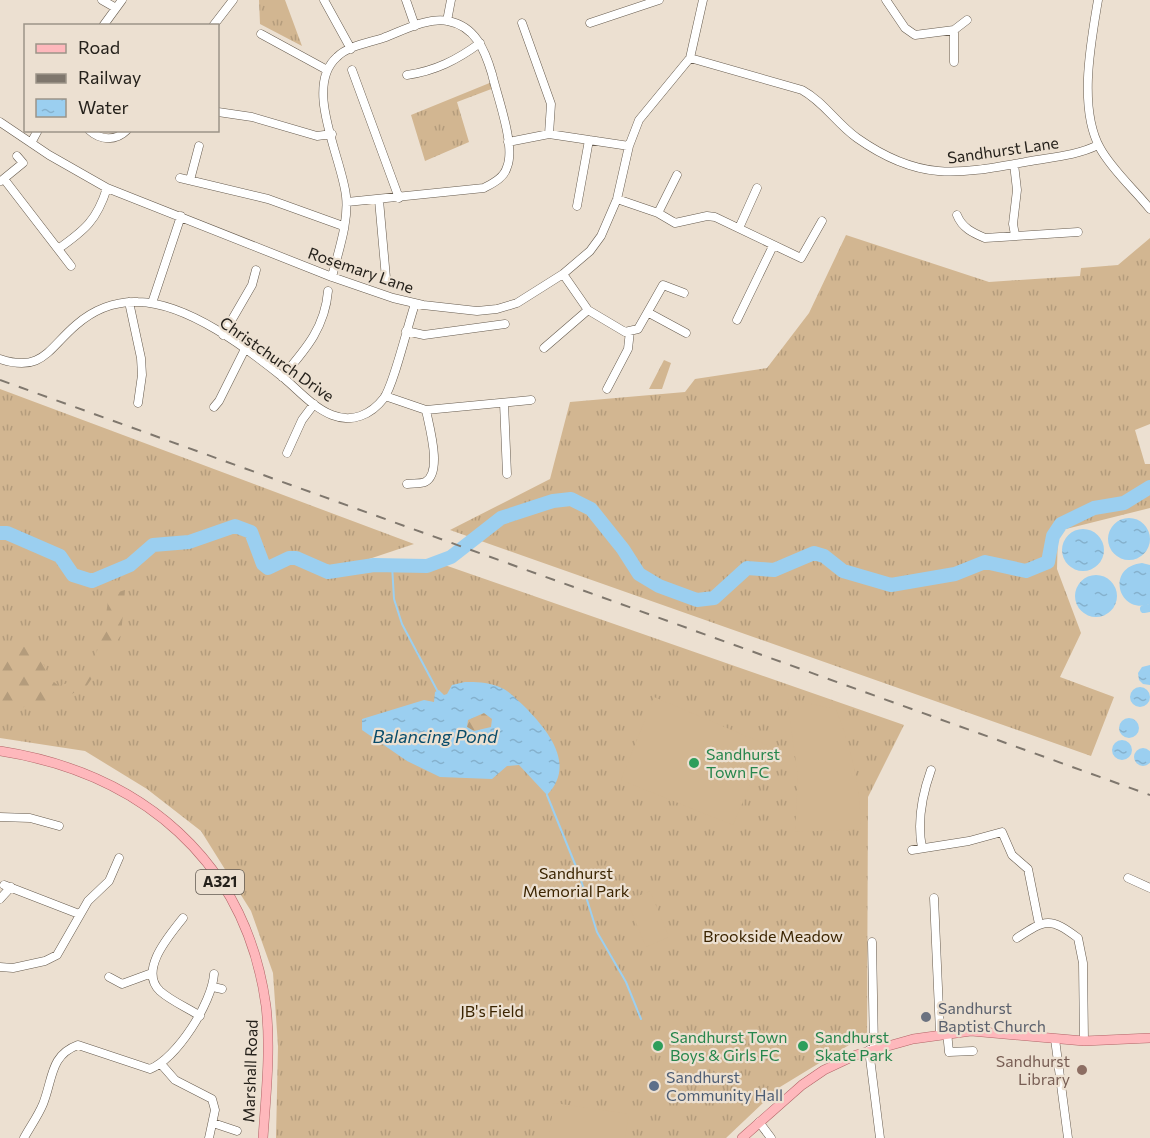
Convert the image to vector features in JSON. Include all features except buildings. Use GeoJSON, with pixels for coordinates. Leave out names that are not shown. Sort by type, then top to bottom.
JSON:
{"type":"FeatureCollection","features":[{"type":"Feature","properties":{"kind":"main road","name":"Marshall Road"},"geometry":{"type":"LineString","coordinates":[[0,751],[57,763],[119,788],[165,820],[189,843],[214,873],[248,935],[264,992],[268,1044],[262,1138]]}},
{"type":"Feature","properties":{"kind":"main road"},"geometry":{"type":"LineString","coordinates":[[742,1138],[814,1077],[872,1050],[944,1033],[987,1031],[1084,1041],[1150,1038]]}},
{"type":"Feature","properties":{"kind":"street"},"geometry":{"type":"LineString","coordinates":[[102,0],[116,8]]}},
{"type":"Feature","properties":{"kind":"street"},"geometry":{"type":"LineString","coordinates":[[104,24],[122,0]]}},
{"type":"Feature","properties":{"kind":"street"},"geometry":{"type":"LineString","coordinates":[[215,24],[233,0]]}},
{"type":"Feature","properties":{"kind":"street"},"geometry":{"type":"LineString","coordinates":[[324,0],[351,49]]}},
{"type":"Feature","properties":{"kind":"street"},"geometry":{"type":"LineString","coordinates":[[406,0],[415,26]]}},
{"type":"Feature","properties":{"kind":"street"},"geometry":{"type":"LineString","coordinates":[[447,21],[452,0]]}},
{"type":"Feature","properties":{"kind":"street"},"geometry":{"type":"LineString","coordinates":[[590,23],[659,0]]}},
{"type":"Feature","properties":{"kind":"street","name":"Rosemary Lane"},"geometry":{"type":"LineString","coordinates":[[0,122],[107,188],[332,276],[415,304],[459,310],[497,309],[517,303],[563,274],[596,243],[610,219],[617,199],[629,146],[639,120],[690,58],[703,0]]}},
{"type":"Feature","properties":{"kind":"street"},"geometry":{"type":"LineString","coordinates":[[886,0],[905,28],[915,35],[954,30],[967,20]]}},
{"type":"Feature","properties":{"kind":"street"},"geometry":{"type":"LineString","coordinates":[[1098,0],[1089,72],[1089,108],[1098,144],[1150,209]]}},
{"type":"Feature","properties":{"kind":"street"},"geometry":{"type":"LineString","coordinates":[[332,276],[347,202],[322,92],[327,70],[337,57],[351,49],[415,26],[447,21],[473,33],[488,58],[508,142],[507,169],[496,182],[484,188],[347,202]]}},
{"type":"Feature","properties":{"kind":"street"},"geometry":{"type":"LineString","coordinates":[[522,23],[551,104],[549,134]]}},
{"type":"Feature","properties":{"kind":"street"},"geometry":{"type":"LineString","coordinates":[[954,30],[954,62]]}},
{"type":"Feature","properties":{"kind":"street"},"geometry":{"type":"LineString","coordinates":[[261,34],[327,70]]}},
{"type":"Feature","properties":{"kind":"street"},"geometry":{"type":"LineString","coordinates":[[407,75],[423,73],[457,60],[480,43]]}},
{"type":"Feature","properties":{"kind":"street","name":"Sandhurst Lane"},"geometry":{"type":"LineString","coordinates":[[690,58],[802,90],[817,98],[856,138],[893,160],[917,169],[965,172],[1078,152],[1098,144]]}},
{"type":"Feature","properties":{"kind":"street"},"geometry":{"type":"LineString","coordinates":[[352,70],[399,198]]}},
{"type":"Feature","properties":{"kind":"street"},"geometry":{"type":"LineString","coordinates":[[219,112],[252,117],[317,136],[332,134]]}},
{"type":"Feature","properties":{"kind":"street"},"geometry":{"type":"LineString","coordinates":[[31,143],[37,132]]}},
{"type":"Feature","properties":{"kind":"street"},"geometry":{"type":"LineString","coordinates":[[93,132],[106,139],[117,138],[124,132]]}},
{"type":"Feature","properties":{"kind":"street"},"geometry":{"type":"LineString","coordinates":[[508,142],[549,134],[629,146]]}},
{"type":"Feature","properties":{"kind":"street"},"geometry":{"type":"LineString","coordinates":[[576,206],[589,140]]}},
{"type":"Feature","properties":{"kind":"street"},"geometry":{"type":"LineString","coordinates":[[190,180],[199,146]]}},
{"type":"Feature","properties":{"kind":"street"},"geometry":{"type":"LineString","coordinates":[[17,156],[23,163],[2,180],[71,266]]}},
{"type":"Feature","properties":{"kind":"street"},"geometry":{"type":"LineString","coordinates":[[1014,164],[1017,190],[1013,224],[1016,235]]}},
{"type":"Feature","properties":{"kind":"street"},"geometry":{"type":"LineString","coordinates":[[658,213],[677,175]]}},
{"type":"Feature","properties":{"kind":"street"},"geometry":{"type":"LineString","coordinates":[[180,178],[268,199],[343,226]]}},
{"type":"Feature","properties":{"kind":"street"},"geometry":{"type":"LineString","coordinates":[[58,249],[86,229],[96,217],[107,188]]}},
{"type":"Feature","properties":{"kind":"street"},"geometry":{"type":"LineString","coordinates":[[738,228],[757,188]]}},
{"type":"Feature","properties":{"kind":"street"},"geometry":{"type":"LineString","coordinates":[[617,199],[658,213],[675,223],[707,216],[801,258],[822,221]]}},
{"type":"Feature","properties":{"kind":"street"},"geometry":{"type":"LineString","coordinates":[[379,200],[386,278]]}},
{"type":"Feature","properties":{"kind":"street"},"geometry":{"type":"LineString","coordinates":[[957,215],[960,222],[973,233],[985,238],[1077,232]]}},
{"type":"Feature","properties":{"kind":"street"},"geometry":{"type":"LineString","coordinates":[[152,303],[181,216]]}},
{"type":"Feature","properties":{"kind":"street"},"geometry":{"type":"LineString","coordinates":[[736,320],[773,246]]}},
{"type":"Feature","properties":{"kind":"street"},"geometry":{"type":"LineString","coordinates":[[223,335],[252,285],[256,270]]}},
{"type":"Feature","properties":{"kind":"street"},"geometry":{"type":"LineString","coordinates":[[563,274],[588,310],[625,332],[638,329],[663,285],[684,293]]}},
{"type":"Feature","properties":{"kind":"street"},"geometry":{"type":"LineString","coordinates":[[282,377],[319,330],[327,311],[328,291]]}},
{"type":"Feature","properties":{"kind":"street"},"geometry":{"type":"LineString","coordinates":[[129,302],[141,358],[142,375],[138,403]]}},
{"type":"Feature","properties":{"kind":"street","name":"Christchurch Drive"},"geometry":{"type":"LineString","coordinates":[[0,359],[14,364],[38,360],[50,353],[75,326],[90,314],[111,305],[129,302],[152,303],[186,315],[223,335],[332,415],[352,419],[372,412],[385,396]]}},
{"type":"Feature","properties":{"kind":"street"},"geometry":{"type":"LineString","coordinates":[[415,304],[385,396],[426,410],[531,400]]}},
{"type":"Feature","properties":{"kind":"street"},"geometry":{"type":"LineString","coordinates":[[544,348],[588,310]]}},
{"type":"Feature","properties":{"kind":"street"},"geometry":{"type":"LineString","coordinates":[[649,313],[686,333]]}},
{"type":"Feature","properties":{"kind":"street"},"geometry":{"type":"LineString","coordinates":[[406,331],[424,335],[505,324]]}},
{"type":"Feature","properties":{"kind":"street"},"geometry":{"type":"LineString","coordinates":[[607,388],[628,349],[630,331]]}},
{"type":"Feature","properties":{"kind":"street"},"geometry":{"type":"LineString","coordinates":[[214,407],[245,349]]}},
{"type":"Feature","properties":{"kind":"street"},"geometry":{"type":"LineString","coordinates":[[504,403],[507,474]]}},
{"type":"Feature","properties":{"kind":"street"},"geometry":{"type":"LineString","coordinates":[[287,453],[302,420],[314,404]]}},
{"type":"Feature","properties":{"kind":"street"},"geometry":{"type":"LineString","coordinates":[[406,484],[425,482],[432,475],[435,465],[426,410]]}},
{"type":"Feature","properties":{"kind":"street"},"geometry":{"type":"LineString","coordinates":[[922,848],[921,813],[924,790],[931,770]]}},
{"type":"Feature","properties":{"kind":"street"},"geometry":{"type":"LineString","coordinates":[[0,817],[30,818],[59,826]]}},
{"type":"Feature","properties":{"kind":"street"},"geometry":{"type":"LineString","coordinates":[[912,850],[969,841],[1002,832],[1012,855],[1028,869],[1039,924]]}},
{"type":"Feature","properties":{"kind":"street"},"geometry":{"type":"LineString","coordinates":[[0,967],[45,961],[57,955],[64,946],[79,914],[109,881],[119,858]]}},
{"type":"Feature","properties":{"kind":"street"},"geometry":{"type":"LineString","coordinates":[[1128,878],[1150,888]]}},
{"type":"Feature","properties":{"kind":"street"},"geometry":{"type":"LineString","coordinates":[[0,899],[8,886],[79,914]]}},
{"type":"Feature","properties":{"kind":"street"},"geometry":{"type":"LineString","coordinates":[[934,898],[944,1033],[949,1052],[973,1051]]}},
{"type":"Feature","properties":{"kind":"street"},"geometry":{"type":"LineString","coordinates":[[183,918],[155,960],[152,973],[160,991],[200,1016]]}},
{"type":"Feature","properties":{"kind":"street"},"geometry":{"type":"LineString","coordinates":[[1017,938],[1039,924],[1059,923],[1078,938],[1083,963],[1084,1041]]}},
{"type":"Feature","properties":{"kind":"street"},"geometry":{"type":"LineString","coordinates":[[178,925],[187,929]]}},
{"type":"Feature","properties":{"kind":"street"},"geometry":{"type":"LineString","coordinates":[[872,942],[872,1050],[880,1138]]}},
{"type":"Feature","properties":{"kind":"street"},"geometry":{"type":"LineString","coordinates":[[109,977],[122,984],[152,973]]}},
{"type":"Feature","properties":{"kind":"street"},"geometry":{"type":"LineString","coordinates":[[24,1138],[43,1104],[56,1059],[68,1049],[78,1045],[150,1069],[161,1064],[200,1016],[213,987],[214,974]]}},
{"type":"Feature","properties":{"kind":"street"},"geometry":{"type":"LineString","coordinates":[[213,987],[222,989]]}},
{"type":"Feature","properties":{"kind":"street"},"geometry":{"type":"LineString","coordinates":[[1055,1039],[1068,1138]]}},
{"type":"Feature","properties":{"kind":"street"},"geometry":{"type":"LineString","coordinates":[[161,1064],[175,1080],[212,1099],[215,1110],[209,1138]]}},
{"type":"Feature","properties":{"kind":"street"},"geometry":{"type":"LineString","coordinates":[[759,1122],[771,1138]]}},
{"type":"Feature","properties":{"kind":"street"},"geometry":{"type":"LineString","coordinates":[[213,1123],[237,1131]]}},
{"type":"Feature","properties":{"kind":"green space"},"geometry":{"type":"Polygon","coordinates":[[[259,0],[285,0],[302,46],[260,24],[259,0]]]}},
{"type":"Feature","properties":{"kind":"green space"},"geometry":{"type":"Polygon","coordinates":[[[492,82],[494,88],[457,102],[469,142],[425,161],[411,115],[492,82]]]}},
{"type":"Feature","properties":{"kind":"green space"},"geometry":{"type":"Polygon","coordinates":[[[846,235],[989,282],[1080,276],[1081,268],[1118,265],[1150,238],[1150,424],[1135,430],[1145,464],[1150,464],[1150,508],[1058,531],[1057,569],[1081,633],[1060,677],[1114,697],[1091,756],[450,530],[550,479],[570,402],[685,392],[695,379],[767,368],[809,313],[846,235]]]}},
{"type":"Feature","properties":{"kind":"green space"},"geometry":{"type":"Polygon","coordinates":[[[664,360],[671,363],[662,389],[649,389],[664,360]]]}},
{"type":"Feature","properties":{"kind":"green space","name":"Sandhurst Memorial Park"},"geometry":{"type":"Polygon","coordinates":[[[0,389],[414,544],[369,559],[425,569],[436,562],[904,725],[868,797],[867,1034],[780,1087],[726,1138],[276,1138],[278,1046],[273,973],[251,911],[201,831],[147,789],[85,751],[0,738],[0,389]]]}},
{"type":"Feature","properties":{"kind":"green space"},"geometry":{"type":"Polygon","coordinates":[[[125,590],[121,635],[86,687],[55,702],[0,711],[0,641],[22,646],[37,654],[52,680],[59,686],[84,672],[92,662],[102,637],[109,595],[125,590]]]}},
{"type":"Feature","properties":{"kind":"green space","name":"Sandhurst Town FC"},"geometry":{"type":"Polygon","coordinates":[[[654,697],[767,745],[733,825],[621,780],[654,697]]]}},
{"type":"Feature","properties":{"kind":"green space"},"geometry":{"type":"Polygon","coordinates":[[[787,699],[836,709],[854,768],[861,829],[795,832],[798,777],[787,699]]]}},
{"type":"Feature","properties":{"kind":"green space"},"geometry":{"type":"Polygon","coordinates":[[[484,713],[492,719],[491,727],[474,731],[467,727],[468,720],[484,713]]]}},
{"type":"Feature","properties":{"kind":"green space"},"geometry":{"type":"Polygon","coordinates":[[[650,891],[669,937],[646,947],[627,901],[650,891]]]}},
{"type":"Feature","properties":{"kind":"green space","name":"Sandhurst Skate Park"},"geometry":{"type":"Polygon","coordinates":[[[814,1035],[816,1053],[792,1056],[790,1038],[814,1035]]]}},
{"type":"Feature","properties":{"kind":"green space"},"geometry":{"type":"Polygon","coordinates":[[[554,1103],[629,1114],[625,1138],[549,1138],[554,1103]]]}},
{"type":"Feature","properties":{"kind":"water"},"geometry":{"type":"Polygon","coordinates":[[[1129,518],[1137,519],[1144,524],[1149,531],[1149,547],[1144,554],[1137,559],[1129,560],[1121,559],[1114,554],[1109,547],[1108,539],[1109,531],[1114,524],[1121,519],[1129,518]]]}},
{"type":"Feature","properties":{"kind":"water"},"geometry":{"type":"Polygon","coordinates":[[[1083,529],[1091,530],[1098,535],[1103,542],[1103,558],[1098,565],[1091,570],[1083,571],[1075,570],[1068,565],[1063,558],[1062,550],[1063,542],[1068,535],[1075,530],[1083,529]]]}},
{"type":"Feature","properties":{"kind":"water"},"geometry":{"type":"Polygon","coordinates":[[[1142,563],[1150,565],[1150,604],[1139,606],[1130,603],[1124,597],[1120,589],[1120,581],[1123,573],[1130,566],[1142,563]]]}},
{"type":"Feature","properties":{"kind":"water"},"geometry":{"type":"Polygon","coordinates":[[[1096,575],[1104,576],[1111,581],[1116,588],[1116,604],[1111,611],[1104,616],[1096,617],[1088,616],[1081,611],[1076,604],[1075,596],[1076,588],[1081,581],[1088,576],[1096,575]]]}},
{"type":"Feature","properties":{"kind":"water"},"geometry":{"type":"Polygon","coordinates":[[[1150,665],[1150,685],[1143,684],[1139,680],[1138,673],[1142,667],[1150,665]]]}},
{"type":"Feature","properties":{"kind":"water","name":"Balancing Pond"},"geometry":{"type":"Polygon","coordinates":[[[473,682],[497,686],[513,696],[535,717],[556,749],[559,761],[559,772],[555,784],[547,795],[519,765],[507,766],[492,779],[440,777],[407,761],[362,730],[362,719],[424,700],[434,702],[435,692],[439,690],[444,695],[447,694],[452,685],[473,682]],[[484,713],[468,720],[467,727],[474,731],[491,727],[492,719],[484,713]]]}},
{"type":"Feature","properties":{"kind":"water"},"geometry":{"type":"Polygon","coordinates":[[[1140,687],[1147,690],[1150,697],[1147,704],[1140,707],[1133,704],[1130,697],[1133,690],[1140,687]]]}},
{"type":"Feature","properties":{"kind":"water"},"geometry":{"type":"Polygon","coordinates":[[[1129,718],[1136,721],[1139,728],[1136,735],[1129,738],[1122,735],[1119,728],[1122,721],[1129,718]]]}},
{"type":"Feature","properties":{"kind":"water"},"geometry":{"type":"Polygon","coordinates":[[[1122,740],[1129,743],[1132,750],[1129,757],[1122,760],[1115,757],[1112,750],[1115,743],[1122,740]]]}},
{"type":"Feature","properties":{"kind":"water"},"geometry":{"type":"Polygon","coordinates":[[[1143,748],[1149,751],[1151,760],[1149,763],[1143,766],[1137,763],[1134,757],[1137,751],[1143,748]]]}},
{"type":"Feature","properties":{"kind":"waterway"},"geometry":{"type":"LineString","coordinates":[[0,533],[7,533],[60,556],[73,575],[92,581],[130,565],[153,545],[189,542],[235,526],[251,532],[263,564],[268,568],[289,558],[296,558],[328,572],[374,565],[427,566],[451,557],[501,518],[553,501],[571,499],[591,509],[623,549],[639,574],[659,586],[697,600],[714,598],[747,568],[774,570],[814,553],[824,556],[843,571],[891,585],[955,574],[985,562],[1026,571],[1048,562],[1053,536],[1061,524],[1094,508],[1124,503],[1150,487]]}},
{"type":"Feature","properties":{"kind":"waterway"},"geometry":{"type":"LineString","coordinates":[[392,565],[394,599],[402,624],[438,692]]}},
{"type":"Feature","properties":{"kind":"waterway"},"geometry":{"type":"LineString","coordinates":[[1144,609],[1150,608]]}},
{"type":"Feature","properties":{"kind":"waterway"},"geometry":{"type":"LineString","coordinates":[[547,795],[579,874],[597,932],[626,982],[641,1019]]}},
{"type":"Feature","properties":{"kind":"railway"},"geometry":{"type":"LineString","coordinates":[[0,380],[1150,795]]}},
{"type":"Feature","properties":{"kind":"place","name":"Sandhurst Town FC"},"geometry":{"type":"Point","coordinates":[694,763]}},
{"type":"Feature","properties":{"kind":"place","name":"Sandhurst Baptist Church"},"geometry":{"type":"Point","coordinates":[926,1017]}},
{"type":"Feature","properties":{"kind":"place","name":"Sandhurst Town Boys & Girls FC"},"geometry":{"type":"Point","coordinates":[658,1046]}},
{"type":"Feature","properties":{"kind":"place","name":"Sandhurst Skate Park"},"geometry":{"type":"Point","coordinates":[803,1046]}},
{"type":"Feature","properties":{"kind":"place","name":"Sandhurst Library"},"geometry":{"type":"Point","coordinates":[1082,1070]}},
{"type":"Feature","properties":{"kind":"place","name":"Sandhurst Community Hall"},"geometry":{"type":"Point","coordinates":[654,1086]}},
{"type":"Feature","properties":{"kind":"park label","name":"Brookside Meadow"},"geometry":{"type":"Point","coordinates":[773,936]}},
{"type":"Feature","properties":{"kind":"park label","name":"JB's Field"},"geometry":{"type":"Point","coordinates":[492,1011]}}]}
